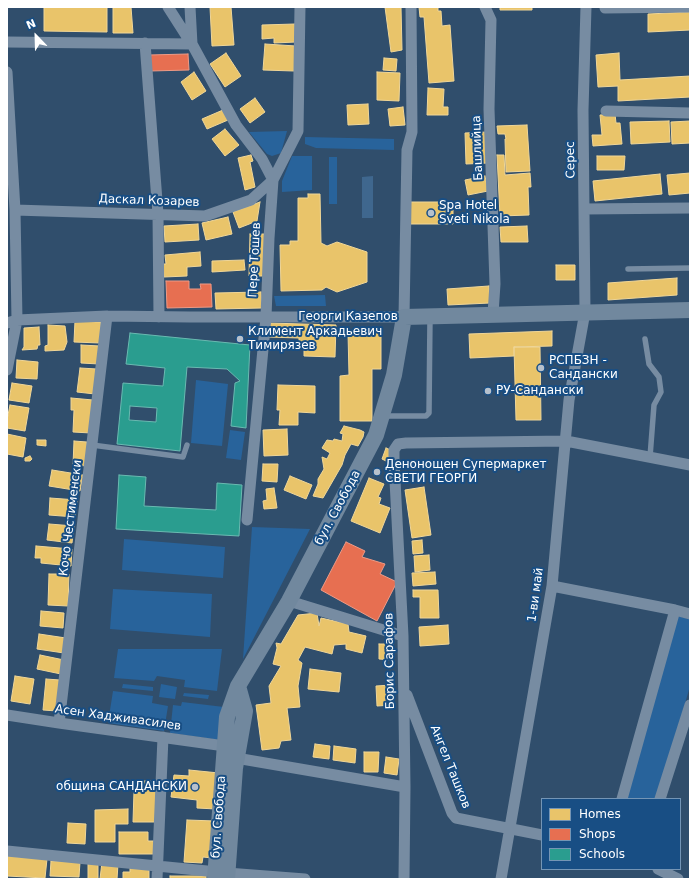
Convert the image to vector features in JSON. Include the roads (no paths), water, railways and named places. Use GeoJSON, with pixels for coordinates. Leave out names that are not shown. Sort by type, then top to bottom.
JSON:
{"type":"FeatureCollection","features":[{"type":"Feature","properties":{"kind":"street"},"geometry":{"type":"LineString","coordinates":[[168,7],[192,44],[236,125],[262,159],[273,180]]}},
{"type":"Feature","properties":{"kind":"street"},"geometry":{"type":"LineString","coordinates":[[190,7],[192,44]]}},
{"type":"Feature","properties":{"kind":"street","name":"Пере Тошев"},"geometry":{"type":"LineString","coordinates":[[247,520],[266,317],[273,180],[298,131],[300,7]]}},
{"type":"Feature","properties":{"kind":"street"},"geometry":{"type":"LineString","coordinates":[[404,317],[407,150],[412,132],[411,7]]}},
{"type":"Feature","properties":{"kind":"street","name":"Башлийца"},"geometry":{"type":"LineString","coordinates":[[485,7],[491,20],[489,109],[495,284],[494,314]]}},
{"type":"Feature","properties":{"kind":"street","name":"Серес"},"geometry":{"type":"LineString","coordinates":[[584,312],[583,110],[586,7]]}},
{"type":"Feature","properties":{"kind":"street"},"geometry":{"type":"LineString","coordinates":[[606,8],[690,7]]}},
{"type":"Feature","properties":{"kind":"street"},"geometry":{"type":"LineString","coordinates":[[7,42],[192,44]]}},
{"type":"Feature","properties":{"kind":"street"},"geometry":{"type":"LineString","coordinates":[[145,44],[158,214],[159,317]]}},
{"type":"Feature","properties":{"kind":"street"},"geometry":{"type":"LineString","coordinates":[[7,72],[15,210],[12,321],[7,370]]}},
{"type":"Feature","properties":{"kind":"street"},"geometry":{"type":"LineString","coordinates":[[606,111],[690,113]]}},
{"type":"Feature","properties":{"kind":"street","name":"Даскал Козарев"},"geometry":{"type":"LineString","coordinates":[[15,210],[205,216],[251,200],[273,180]]}},
{"type":"Feature","properties":{"kind":"street"},"geometry":{"type":"LineString","coordinates":[[584,209],[690,208]]}},
{"type":"Feature","properties":{"kind":"street","name":"Георги Казепов"},"geometry":{"type":"LineString","coordinates":[[12,321],[107,316],[404,317],[690,310]]}},
{"type":"Feature","properties":{"kind":"street","name":"1-ви май"},"geometry":{"type":"LineString","coordinates":[[501,879],[552,586],[569,400],[584,312]]}},
{"type":"Feature","properties":{"kind":"street","name":"Кочо Честименски"},"geometry":{"type":"LineString","coordinates":[[59,723],[107,316]]}},
{"type":"Feature","properties":{"kind":"street","name":"бул. Свобода"},"geometry":{"type":"LineString","coordinates":[[221,876],[226,717],[238,686],[288,601],[376,435],[394,375],[404,317]]}},
{"type":"Feature","properties":{"kind":"street"},"geometry":{"type":"LineString","coordinates":[[566,441],[690,465]]}},
{"type":"Feature","properties":{"kind":"street","name":"Борис Сарафов"},"geometry":{"type":"LineString","coordinates":[[404,879],[404,636],[394,450],[398,444],[406,443],[566,441]]}},
{"type":"Feature","properties":{"kind":"street"},"geometry":{"type":"LineString","coordinates":[[552,586],[690,614]]}},
{"type":"Feature","properties":{"kind":"street"},"geometry":{"type":"LineString","coordinates":[[288,601],[404,636]]}},
{"type":"Feature","properties":{"kind":"street"},"geometry":{"type":"LineString","coordinates":[[622,798],[675,610]]}},
{"type":"Feature","properties":{"kind":"street","name":"бул. Свобода"},"geometry":{"type":"LineString","coordinates":[[221,876],[236,758],[245,711],[238,686]]}},
{"type":"Feature","properties":{"kind":"street","name":"Ангел Ташков"},"geometry":{"type":"LineString","coordinates":[[404,689],[452,813],[456,818],[541,835]]}},
{"type":"Feature","properties":{"kind":"street"},"geometry":{"type":"LineString","coordinates":[[660,798],[690,706]]}},
{"type":"Feature","properties":{"kind":"street","name":"Асен Хадживасилев"},"geometry":{"type":"LineString","coordinates":[[7,715],[225,746]]}},
{"type":"Feature","properties":{"kind":"street"},"geometry":{"type":"LineString","coordinates":[[157,879],[163,737]]}},
{"type":"Feature","properties":{"kind":"street"},"geometry":{"type":"LineString","coordinates":[[225,746],[236,758],[405,787]]}},
{"type":"Feature","properties":{"kind":"street"},"geometry":{"type":"LineString","coordinates":[[7,851],[158,865],[221,876],[305,879]]}},
{"type":"Feature","properties":{"kind":"street"},"geometry":{"type":"LineString","coordinates":[[660,870],[678,879]]}},
{"type":"Feature","properties":{"kind":"lane"},"geometry":{"type":"LineString","coordinates":[[628,269],[690,268]]}},
{"type":"Feature","properties":{"kind":"lane"},"geometry":{"type":"LineString","coordinates":[[382,416],[426,416],[429,414],[430,316]]}},
{"type":"Feature","properties":{"kind":"lane"},"geometry":{"type":"LineString","coordinates":[[645,339],[649,364],[659,377],[661,392],[654,405],[650,457]]}},
{"type":"Feature","properties":{"kind":"lane"},"geometry":{"type":"LineString","coordinates":[[92,445],[183,457],[187,445]]}},
{"type":"Feature","properties":{"kind":"place","name":"Spa Hotel Sveti Nikola"},"geometry":{"type":"Point","coordinates":[431,213]}},
{"type":"Feature","properties":{"kind":"place","name":"Климент Аркадьевич Тимирязев"},"geometry":{"type":"Point","coordinates":[240,339]}},
{"type":"Feature","properties":{"kind":"place","name":"РСПБЗН - Сандански"},"geometry":{"type":"Point","coordinates":[541,368]}},
{"type":"Feature","properties":{"kind":"place","name":"РУ-Сандански"},"geometry":{"type":"Point","coordinates":[488,391]}},
{"type":"Feature","properties":{"kind":"place","name":"Денонощен Супермаркет СВЕТИ ГЕОРГИ"},"geometry":{"type":"Point","coordinates":[377,472]}},
{"type":"Feature","properties":{"kind":"place","name":"община САНДАНСКИ"},"geometry":{"type":"Point","coordinates":[195,787]}}]}
